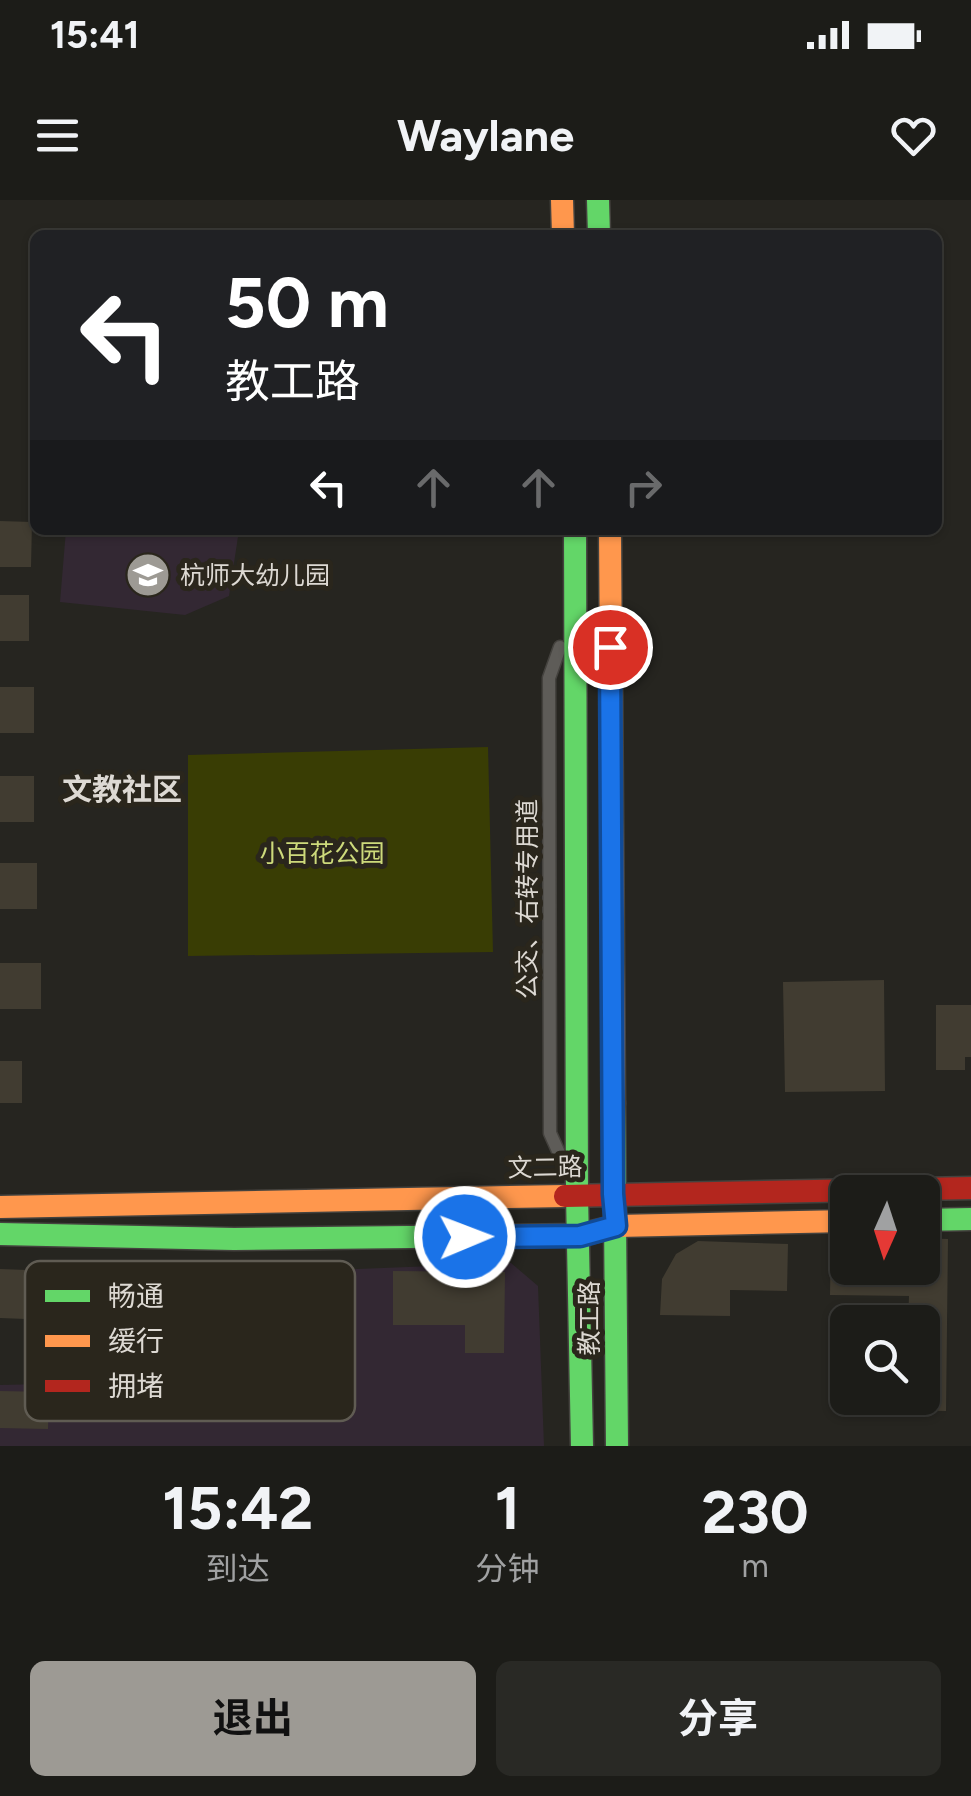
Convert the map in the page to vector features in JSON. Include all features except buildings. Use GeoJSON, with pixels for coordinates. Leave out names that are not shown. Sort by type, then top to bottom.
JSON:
{"type":"FeatureCollection","features":[{"type":"Feature","properties":{"kind":"main road"},"geometry":{"type":"LineString","coordinates":[[562,200],[563,230]]}},
{"type":"Feature","properties":{"kind":"main road"},"geometry":{"type":"LineString","coordinates":[[598,200],[599,230]]}},
{"type":"Feature","properties":{"kind":"main road","name":"教工路"},"geometry":{"type":"LineString","coordinates":[[575,535],[577,1194],[582,1446]]}},
{"type":"Feature","properties":{"kind":"main road","name":"教工路"},"geometry":{"type":"LineString","coordinates":[[610,535],[617,1446]]}},
{"type":"Feature","properties":{"kind":"main road","name":"文二路"},"geometry":{"type":"LineString","coordinates":[[0,1208],[971,1188]]}},
{"type":"Feature","properties":{"kind":"main road"},"geometry":{"type":"LineString","coordinates":[[940,1219],[971,1218]]}},
{"type":"Feature","properties":{"kind":"main road"},"geometry":{"type":"LineString","coordinates":[[0,1234],[234,1240],[580,1236],[616,1226],[830,1221]]}},
{"type":"Feature","properties":{"kind":"shaded area","name":"杭师大幼儿园"},"geometry":{"type":"Polygon","coordinates":[[[66,535],[238,535],[229,596],[185,615],[60,602],[66,535]]]}},
{"type":"Feature","properties":{"kind":"shaded area"},"geometry":{"type":"Polygon","coordinates":[[[511,1263],[538,1286],[544,1446],[0,1446],[0,1385],[25,1384],[25,1421],[355,1421],[355,1269],[511,1263]]]}},
{"type":"Feature","properties":{"kind":"green space","name":"小百花公园"},"geometry":{"type":"Polygon","coordinates":[[[488,747],[493,952],[188,956],[188,755],[488,747]]]}},
{"type":"Feature","properties":{"kind":"traffic: fast"},"geometry":{"type":"LineString","coordinates":[[598,200],[599,230]]}},
{"type":"Feature","properties":{"kind":"traffic: fast"},"geometry":{"type":"LineString","coordinates":[[575,535],[577,1194],[582,1446]]}},
{"type":"Feature","properties":{"kind":"traffic: fast"},"geometry":{"type":"LineString","coordinates":[[614,1103],[617,1446]]}},
{"type":"Feature","properties":{"kind":"traffic: fast"},"geometry":{"type":"LineString","coordinates":[[940,1220],[971,1219]]}},
{"type":"Feature","properties":{"kind":"traffic: fast"},"geometry":{"type":"LineString","coordinates":[[0,1234],[234,1239],[498,1236]]}},
{"type":"Feature","properties":{"kind":"traffic: slow"},"geometry":{"type":"LineString","coordinates":[[562,200],[563,230]]}},
{"type":"Feature","properties":{"kind":"traffic: slow"},"geometry":{"type":"LineString","coordinates":[[610,535],[614,1103]]}},
{"type":"Feature","properties":{"kind":"traffic: slow"},"geometry":{"type":"LineString","coordinates":[[0,1207],[565,1196]]}},
{"type":"Feature","properties":{"kind":"traffic: slow"},"geometry":{"type":"LineString","coordinates":[[498,1236],[580,1235],[617,1226],[830,1221]]}},
{"type":"Feature","properties":{"kind":"traffic: jam"},"geometry":{"type":"LineString","coordinates":[[565,1196],[971,1188]]}},
{"type":"Feature","properties":{"kind":"place","name":"杭师大幼儿园"},"geometry":{"type":"Point","coordinates":[148,575]}},
{"type":"Feature","properties":{"kind":"district","name":"文教社区"},"geometry":{"type":"Point","coordinates":[122,789]}},
{"type":"Feature","properties":{"kind":"route"},"geometry":{"type":"LineString","coordinates":[[465,1237],[580,1236],[616,1226],[610,647]]}}]}
